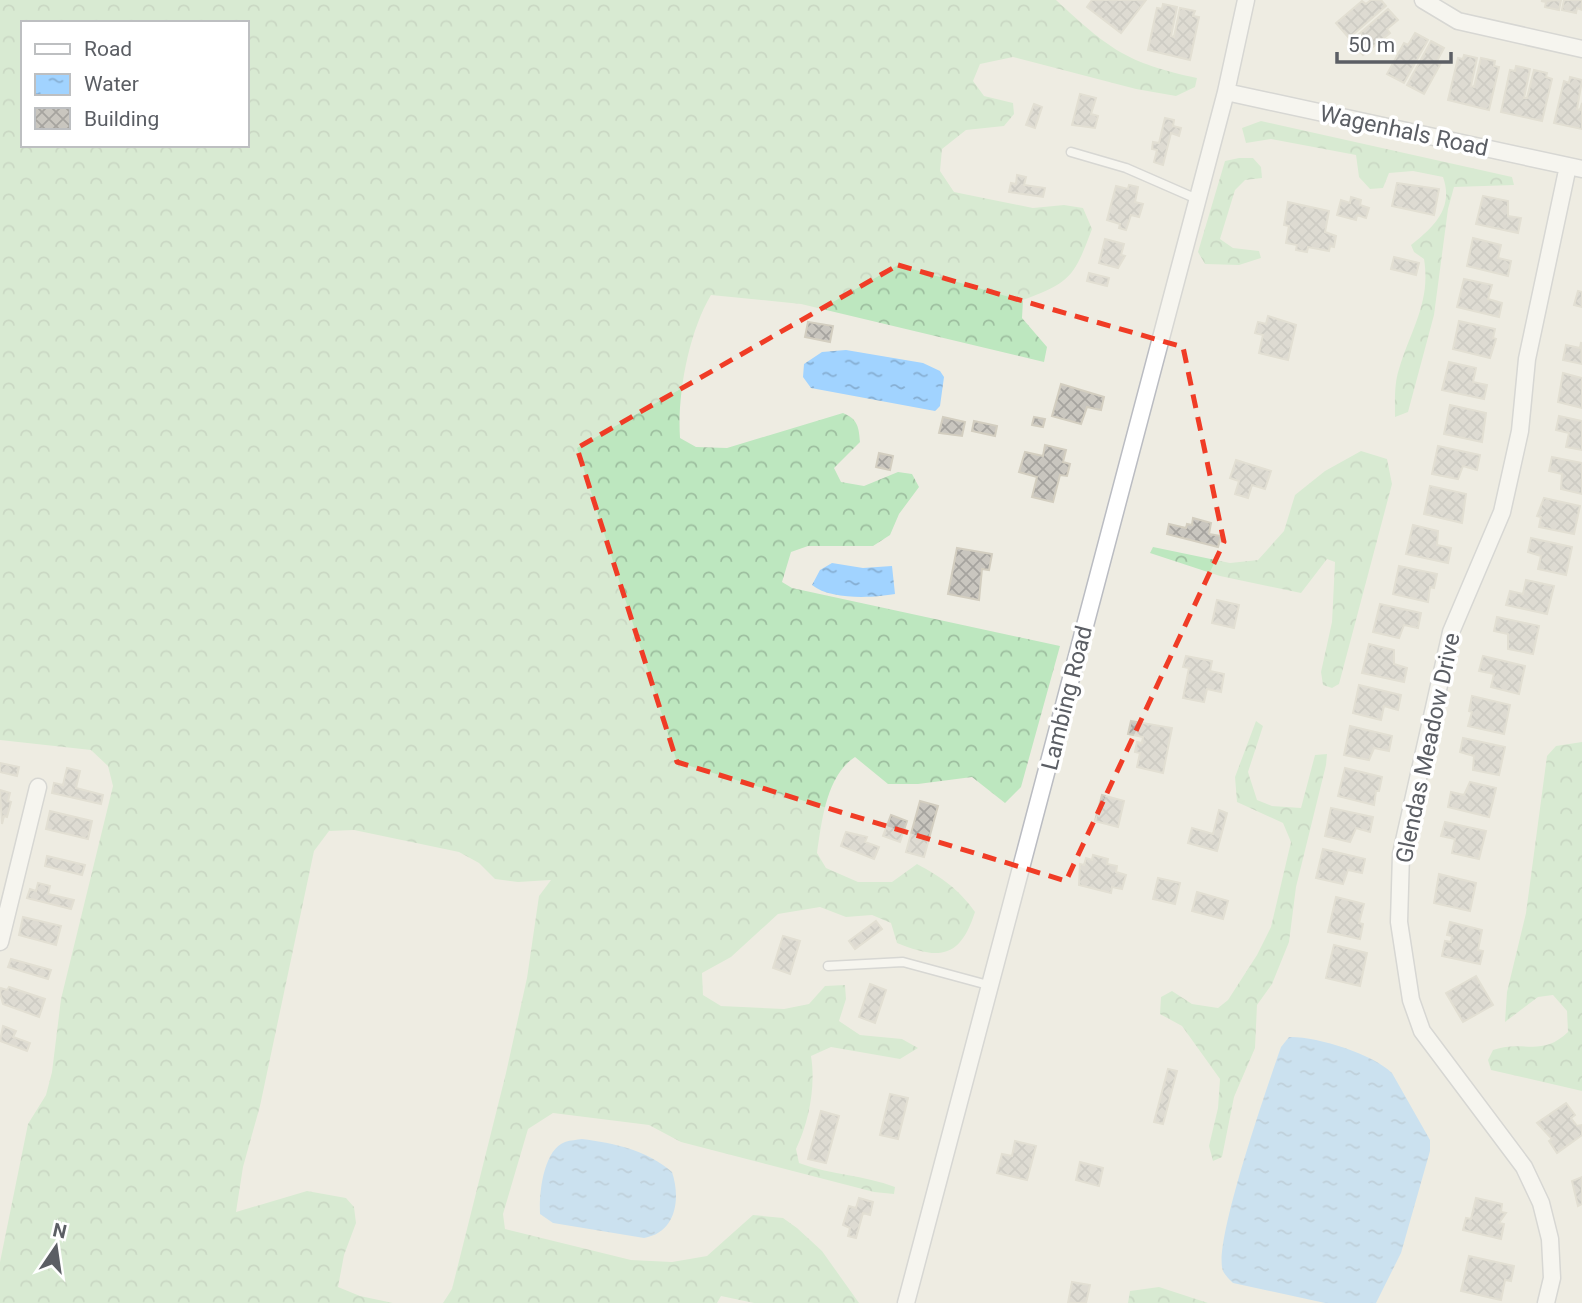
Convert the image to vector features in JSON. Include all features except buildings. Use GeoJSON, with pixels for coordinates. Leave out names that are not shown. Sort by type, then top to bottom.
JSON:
{"type":"FeatureCollection","features":[{"type":"Feature","properties":{"kind":"street","name":"Lambing Road"},"geometry":{"type":"LineString","coordinates":[[906,1303],[1226,92],[1246,0]]}},
{"type":"Feature","properties":{"kind":"street"},"geometry":{"type":"LineString","coordinates":[[1423,0],[1458,21],[1582,49]]}},
{"type":"Feature","properties":{"kind":"street","name":"Wagenhals Road"},"geometry":{"type":"LineString","coordinates":[[1226,92],[1575,168]]}},
{"type":"Feature","properties":{"kind":"street","name":"Glendas Meadow Drive"},"geometry":{"type":"LineString","coordinates":[[1546,1303],[1552,1278],[1550,1239],[1541,1203],[1524,1167],[1422,1031],[1411,1000],[1399,922],[1401,855],[1451,632],[1502,512],[1520,431],[1527,359],[1575,168]]}},
{"type":"Feature","properties":{"kind":"street"},"geometry":{"type":"LineString","coordinates":[[0,942],[38,787]]}},
{"type":"Feature","properties":{"kind":"lane"},"geometry":{"type":"LineString","coordinates":[[1071,152],[1126,168],[1197,199]]}},
{"type":"Feature","properties":{"kind":"lane"},"geometry":{"type":"LineString","coordinates":[[828,966],[904,962],[988,985]]}},
{"type":"Feature","properties":{"kind":"highlighted area"},"geometry":{"type":"Polygon","coordinates":[[[898,265],[1183,347],[1224,542],[1066,881],[677,762],[577,448],[898,265]]]}},
{"type":"Feature","properties":{"kind":"green space"},"geometry":{"type":"Polygon","coordinates":[[[0,0],[1056,0],[1119,51],[1152,66],[1197,78],[1195,87],[1176,96],[1136,89],[1013,57],[980,64],[973,81],[984,96],[1013,103],[1014,114],[1004,126],[966,130],[942,149],[940,171],[954,192],[1033,208],[1064,205],[1083,208],[1092,229],[1069,276],[1052,288],[1023,300],[1022,318],[1047,347],[1044,362],[801,304],[711,295],[691,345],[680,402],[680,438],[696,447],[727,448],[843,413],[857,424],[860,442],[834,468],[841,482],[864,486],[898,472],[912,474],[919,487],[899,514],[890,535],[873,546],[808,546],[791,552],[782,582],[792,588],[1060,646],[1021,787],[1005,803],[972,777],[918,784],[888,784],[855,757],[845,765],[827,800],[817,853],[826,868],[858,882],[892,882],[917,864],[934,874],[956,890],[975,912],[969,928],[955,947],[936,953],[925,952],[897,943],[891,923],[872,915],[846,917],[820,907],[778,914],[731,957],[702,973],[703,995],[721,1006],[784,1009],[809,1004],[825,986],[845,985],[846,999],[839,1021],[860,1035],[902,1039],[918,1048],[900,1059],[831,1047],[811,1056],[812,1091],[805,1127],[796,1149],[799,1163],[883,1183],[895,1187],[894,1194],[874,1192],[681,1142],[649,1125],[553,1113],[528,1129],[503,1214],[505,1229],[631,1260],[672,1262],[707,1256],[753,1215],[783,1218],[822,1251],[859,1303],[754,1303],[721,1296],[717,1303],[443,1303],[452,1289],[506,1073],[527,978],[539,896],[551,880],[518,882],[495,879],[479,863],[459,852],[354,830],[329,831],[314,851],[260,1106],[243,1167],[236,1212],[307,1191],[346,1198],[354,1207],[356,1223],[344,1255],[338,1287],[360,1296],[393,1303],[0,1303],[0,1262],[28,1124],[46,1095],[52,1072],[61,999],[113,786],[108,766],[91,750],[0,740],[0,0]]]}},
{"type":"Feature","properties":{"kind":"green space"},"geometry":{"type":"Polygon","coordinates":[[[1261,121],[1512,177],[1514,185],[1454,187],[1448,209],[1434,315],[1408,412],[1395,417],[1396,381],[1425,289],[1424,259],[1414,252],[1411,245],[1440,216],[1446,198],[1443,177],[1413,171],[1389,173],[1383,188],[1370,189],[1359,177],[1356,155],[1271,139],[1246,143],[1242,128],[1261,121]]]}},
{"type":"Feature","properties":{"kind":"green space"},"geometry":{"type":"Polygon","coordinates":[[[1253,158],[1261,167],[1262,178],[1245,180],[1235,190],[1220,239],[1233,248],[1259,251],[1261,258],[1239,265],[1205,264],[1198,252],[1225,161],[1253,158]]]}},
{"type":"Feature","properties":{"kind":"green space"},"geometry":{"type":"Polygon","coordinates":[[[1361,451],[1387,459],[1392,484],[1339,684],[1332,688],[1323,685],[1321,672],[1332,622],[1335,562],[1327,559],[1301,593],[1220,576],[1150,553],[1153,547],[1230,563],[1258,560],[1284,531],[1295,495],[1325,471],[1361,451]]]}},
{"type":"Feature","properties":{"kind":"green space"},"geometry":{"type":"Polygon","coordinates":[[[1256,721],[1263,726],[1248,772],[1257,800],[1272,806],[1301,808],[1315,755],[1327,754],[1326,765],[1296,887],[1289,942],[1272,984],[1257,1005],[1255,1048],[1234,1097],[1222,1157],[1213,1161],[1209,1146],[1218,1108],[1220,1079],[1182,1026],[1160,1014],[1161,997],[1172,991],[1192,1004],[1218,1008],[1228,1000],[1257,955],[1271,927],[1291,842],[1283,823],[1237,802],[1235,777],[1256,721]]]}},
{"type":"Feature","properties":{"kind":"green space"},"geometry":{"type":"Polygon","coordinates":[[[1582,742],[1582,1091],[1491,1070],[1488,1060],[1493,1050],[1549,1044],[1568,1032],[1567,1011],[1553,995],[1538,997],[1505,1022],[1507,992],[1526,913],[1547,756],[1556,746],[1582,742]]]}},
{"type":"Feature","properties":{"kind":"green space"},"geometry":{"type":"Polygon","coordinates":[[[1159,1287],[1208,1303],[1128,1303],[1130,1291],[1159,1287]]]}},
{"type":"Feature","properties":{"kind":"water"},"geometry":{"type":"Polygon","coordinates":[[[846,350],[923,363],[940,371],[944,377],[940,406],[935,411],[811,388],[803,377],[804,364],[822,352],[846,350]]]}},
{"type":"Feature","properties":{"kind":"water"},"geometry":{"type":"Polygon","coordinates":[[[832,563],[863,568],[892,566],[895,594],[864,597],[840,595],[812,585],[820,570],[832,563]]]}},
{"type":"Feature","properties":{"kind":"water"},"geometry":{"type":"Polygon","coordinates":[[[1289,1037],[1300,1037],[1344,1048],[1383,1066],[1392,1073],[1430,1140],[1430,1151],[1401,1253],[1376,1303],[1325,1303],[1233,1283],[1223,1271],[1222,1255],[1233,1197],[1281,1047],[1289,1037]]]}},
{"type":"Feature","properties":{"kind":"water"},"geometry":{"type":"Polygon","coordinates":[[[582,1139],[641,1153],[672,1172],[676,1203],[669,1222],[663,1229],[644,1238],[553,1223],[540,1214],[544,1174],[552,1154],[565,1142],[582,1139]]]}}]}
